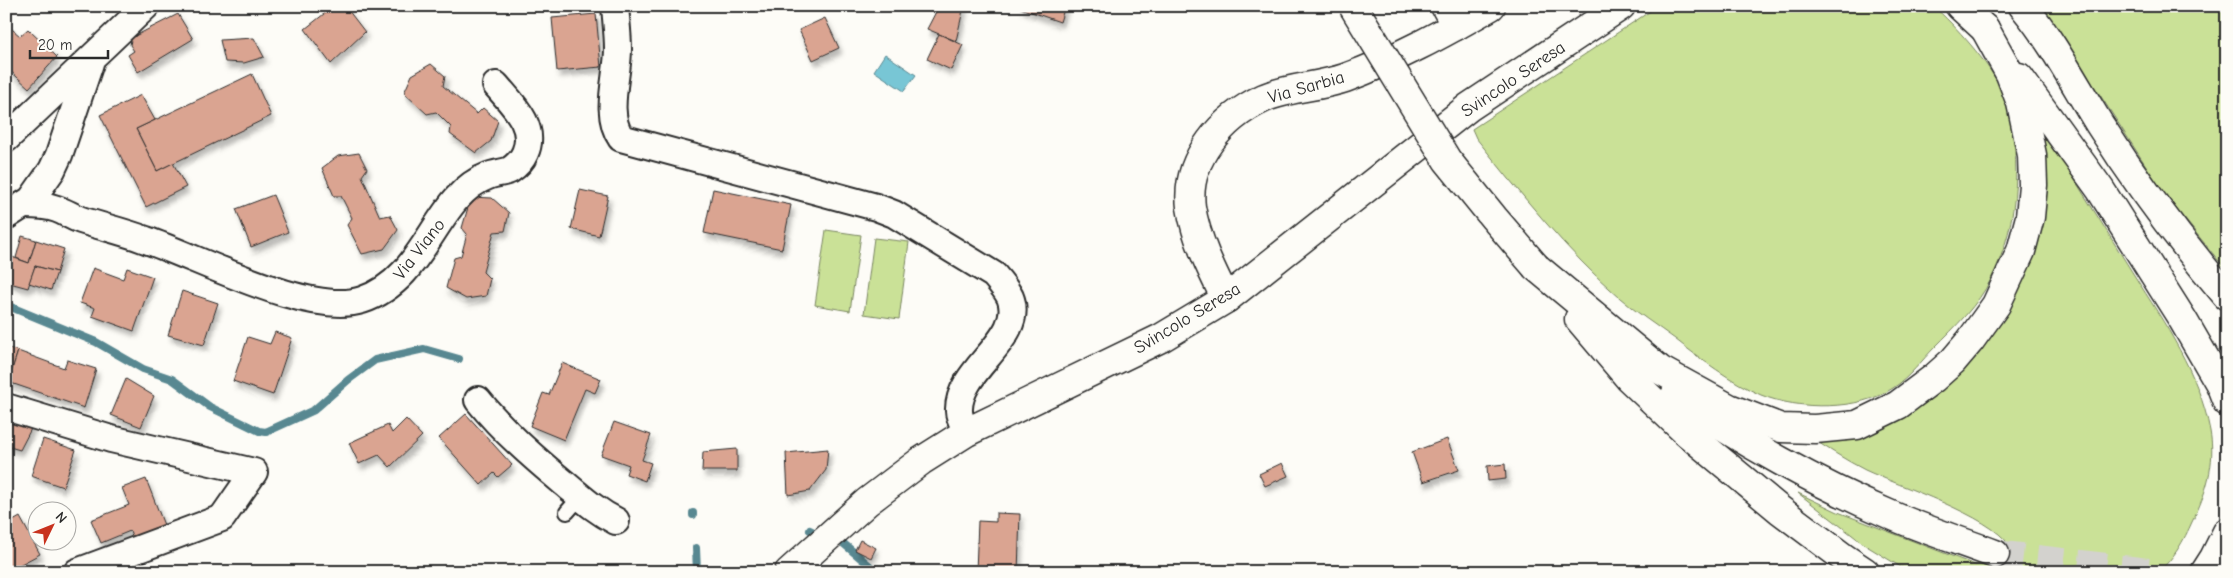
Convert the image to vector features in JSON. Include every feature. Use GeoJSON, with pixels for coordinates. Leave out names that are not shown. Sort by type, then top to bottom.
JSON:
{"type":"FeatureCollection","features":[{"type":"Feature","properties":{"kind":"main road"},"geometry":{"type":"LineString","coordinates":[[1353,6],[1448,160],[1494,218],[1629,378],[1721,462],[1780,510],[1865,572]]}},
{"type":"Feature","properties":{"kind":"main road","name":"Via Sarbia"},"geometry":{"type":"LineString","coordinates":[[1226,299],[1205,251],[1191,206],[1196,167],[1215,134],[1237,113],[1265,98],[1344,78],[1377,65],[1451,16],[1491,6]]}},
{"type":"Feature","properties":{"kind":"main road","name":"Svincolo Seresa"},"geometry":{"type":"LineString","coordinates":[[789,572],[867,502],[921,461],[967,432],[1161,338],[1226,299],[1469,107],[1621,6]]}},
{"type":"Feature","properties":{"kind":"main road"},"geometry":{"type":"LineString","coordinates":[[1960,6],[1984,29],[2106,197],[2183,320],[2220,384],[2227,402]]}},
{"type":"Feature","properties":{"kind":"main road"},"geometry":{"type":"LineString","coordinates":[[2023,6],[2038,24],[2100,126],[2150,199],[2227,296]]}},
{"type":"Feature","properties":{"kind":"main road"},"geometry":{"type":"LineString","coordinates":[[1536,267],[1660,370],[1729,408],[1781,428],[1815,429],[1857,425],[1898,405],[1953,361],[1970,340],[1996,305],[2021,251],[2033,186],[2032,155],[2018,96],[2010,74],[1984,29]]}},
{"type":"Feature","properties":{"kind":"main road"},"geometry":{"type":"LineString","coordinates":[[1536,267],[1635,367],[1707,418],[1812,477],[1891,515],[1995,554]]}},
{"type":"Feature","properties":{"kind":"main road"},"geometry":{"type":"LineString","coordinates":[[2205,572],[2227,532]]}},
{"type":"Feature","properties":{"kind":"street"},"geometry":{"type":"LineString","coordinates":[[615,6],[618,49],[613,116],[615,129],[621,138],[806,187],[894,214],[994,275],[1004,287],[1010,298],[1012,315],[1009,328],[964,387],[959,399],[959,413],[967,432]]}},
{"type":"Feature","properties":{"kind":"street"},"geometry":{"type":"LineString","coordinates":[[6,139],[92,57],[138,9]]}},
{"type":"Feature","properties":{"kind":"street"},"geometry":{"type":"LineString","coordinates":[[15,210],[31,200],[52,170],[64,142],[92,57]]}},
{"type":"Feature","properties":{"kind":"street","name":"Via Viano"},"geometry":{"type":"LineString","coordinates":[[15,210],[56,209],[78,219],[146,240],[295,298],[335,303],[350,303],[363,300],[385,289],[398,279],[414,262],[466,187],[489,175],[511,169],[523,157],[528,144],[528,134],[522,115],[496,85]]}},
{"type":"Feature","properties":{"kind":"street"},"geometry":{"type":"LineString","coordinates":[[29,119],[51,118],[58,125],[64,142]]}},
{"type":"Feature","properties":{"kind":"street"},"geometry":{"type":"LineString","coordinates":[[52,170],[56,183],[78,219]]}},
{"type":"Feature","properties":{"kind":"street"},"geometry":{"type":"LineString","coordinates":[[478,400],[500,427],[572,503],[598,512],[616,521]]}},
{"type":"Feature","properties":{"kind":"street"},"geometry":{"type":"LineString","coordinates":[[6,407],[111,438],[254,472],[222,518],[77,572]]}},
{"type":"Feature","properties":{"kind":"green space"},"geometry":{"type":"Polygon","coordinates":[[[1658,6],[1933,6],[1971,45],[1996,79],[2008,112],[2016,160],[2013,210],[2001,257],[1986,289],[1973,307],[1910,374],[1893,388],[1879,396],[1863,401],[1828,406],[1776,400],[1739,384],[1705,362],[1640,314],[1600,280],[1545,221],[1476,138],[1472,129],[1658,6]]]}},
{"type":"Feature","properties":{"kind":"green space"},"geometry":{"type":"Polygon","coordinates":[[[2038,6],[2227,6],[2227,271],[2165,195],[2085,72],[2038,6]]]}},
{"type":"Feature","properties":{"kind":"green space"},"geometry":{"type":"Polygon","coordinates":[[[2048,137],[2180,350],[2198,389],[2205,410],[2212,443],[2211,466],[2205,489],[2182,542],[2174,555],[2158,572],[1909,572],[1865,545],[1798,493],[1838,512],[1975,565],[1997,562],[2005,556],[2009,545],[1999,534],[1984,523],[1943,503],[1865,470],[1806,435],[1849,434],[1994,322],[2040,140],[2048,137]]]}},
{"type":"Feature","properties":{"kind":"green space"},"geometry":{"type":"Polygon","coordinates":[[[826,230],[861,235],[850,311],[815,305],[826,230]]]}},
{"type":"Feature","properties":{"kind":"green space"},"geometry":{"type":"Polygon","coordinates":[[[874,238],[909,242],[899,319],[864,314],[874,238]]]}},
{"type":"Feature","properties":{"kind":"water"},"geometry":{"type":"Polygon","coordinates":[[[885,54],[916,75],[904,91],[874,71],[885,54]]]}},
{"type":"Feature","properties":{"kind":"building"},"geometry":{"type":"Polygon","coordinates":[[[334,6],[345,6],[365,32],[331,64],[305,29],[334,6]]]}},
{"type":"Feature","properties":{"kind":"building"},"geometry":{"type":"Polygon","coordinates":[[[939,6],[964,6],[956,41],[927,29],[939,6]]]}},
{"type":"Feature","properties":{"kind":"building"},"geometry":{"type":"Polygon","coordinates":[[[1021,6],[1065,6],[1060,22],[1020,8],[1021,6]]]}},
{"type":"Feature","properties":{"kind":"building"},"geometry":{"type":"Polygon","coordinates":[[[178,14],[193,39],[138,72],[128,55],[134,51],[130,45],[131,40],[135,36],[178,14]]]}},
{"type":"Feature","properties":{"kind":"building"},"geometry":{"type":"Polygon","coordinates":[[[596,14],[601,67],[557,71],[552,18],[596,14]]]}},
{"type":"Feature","properties":{"kind":"building"},"geometry":{"type":"Polygon","coordinates":[[[825,18],[839,48],[813,60],[799,30],[825,18]]]}},
{"type":"Feature","properties":{"kind":"building"},"geometry":{"type":"Polygon","coordinates":[[[6,24],[20,36],[28,29],[57,57],[29,88],[6,67],[6,24]]]}},
{"type":"Feature","properties":{"kind":"building"},"geometry":{"type":"Polygon","coordinates":[[[939,34],[963,45],[951,70],[927,59],[939,34]]]}},
{"type":"Feature","properties":{"kind":"building"},"geometry":{"type":"Polygon","coordinates":[[[254,38],[264,57],[244,63],[225,62],[220,40],[254,38]]]}},
{"type":"Feature","properties":{"kind":"building"},"geometry":{"type":"Polygon","coordinates":[[[431,64],[445,76],[443,86],[477,114],[483,108],[498,121],[491,141],[476,153],[450,134],[451,127],[436,112],[427,114],[404,93],[412,75],[431,64]]]}},
{"type":"Feature","properties":{"kind":"building"},"geometry":{"type":"Polygon","coordinates":[[[252,74],[271,116],[157,171],[136,129],[252,74]]]}},
{"type":"Feature","properties":{"kind":"building"},"geometry":{"type":"Polygon","coordinates":[[[141,95],[155,120],[136,129],[157,171],[173,163],[186,187],[146,207],[100,115],[141,95]]]}},
{"type":"Feature","properties":{"kind":"building"},"geometry":{"type":"Polygon","coordinates":[[[359,153],[367,169],[362,176],[380,217],[390,215],[398,230],[384,249],[362,254],[347,225],[352,218],[341,196],[334,196],[322,168],[338,156],[359,153]]]}},
{"type":"Feature","properties":{"kind":"building"},"geometry":{"type":"Polygon","coordinates":[[[713,189],[791,205],[782,249],[704,233],[713,189]]]}},
{"type":"Feature","properties":{"kind":"building"},"geometry":{"type":"Polygon","coordinates":[[[580,190],[608,196],[599,236],[571,229],[580,190]]]}},
{"type":"Feature","properties":{"kind":"building"},"geometry":{"type":"Polygon","coordinates":[[[273,195],[288,232],[251,247],[236,209],[273,195]]]}},
{"type":"Feature","properties":{"kind":"building"},"geometry":{"type":"Polygon","coordinates":[[[471,197],[492,198],[509,213],[505,231],[494,232],[483,272],[490,279],[486,296],[466,299],[446,288],[454,258],[461,256],[467,234],[462,228],[471,197]]]}},
{"type":"Feature","properties":{"kind":"building"},"geometry":{"type":"Polygon","coordinates":[[[22,236],[36,240],[29,263],[16,258],[22,236]]]}},
{"type":"Feature","properties":{"kind":"building"},"geometry":{"type":"Polygon","coordinates":[[[36,240],[64,249],[57,272],[35,266],[28,288],[6,282],[6,255],[29,263],[36,240]]]}},
{"type":"Feature","properties":{"kind":"building"},"geometry":{"type":"Polygon","coordinates":[[[35,266],[57,272],[51,290],[29,283],[35,266]]]}},
{"type":"Feature","properties":{"kind":"building"},"geometry":{"type":"Polygon","coordinates":[[[93,268],[123,279],[127,268],[153,277],[134,331],[92,316],[95,308],[80,303],[93,268]]]}},
{"type":"Feature","properties":{"kind":"building"},"geometry":{"type":"Polygon","coordinates":[[[182,291],[218,303],[204,345],[168,335],[182,291]]]}},
{"type":"Feature","properties":{"kind":"building"},"geometry":{"type":"Polygon","coordinates":[[[275,332],[292,338],[273,395],[233,381],[248,337],[270,344],[275,332]]]}},
{"type":"Feature","properties":{"kind":"building"},"geometry":{"type":"Polygon","coordinates":[[[6,347],[18,351],[8,382],[6,381],[6,347]]]}},
{"type":"Feature","properties":{"kind":"building"},"geometry":{"type":"Polygon","coordinates":[[[18,351],[64,368],[67,360],[96,369],[84,408],[8,382],[18,351]]]}},
{"type":"Feature","properties":{"kind":"building"},"geometry":{"type":"Polygon","coordinates":[[[562,363],[601,379],[595,393],[585,389],[564,440],[530,426],[543,393],[549,395],[562,363]]]}},
{"type":"Feature","properties":{"kind":"building"},"geometry":{"type":"Polygon","coordinates":[[[126,379],[154,396],[141,427],[111,415],[126,379]]]}},
{"type":"Feature","properties":{"kind":"building"},"geometry":{"type":"Polygon","coordinates":[[[466,414],[512,465],[498,477],[494,473],[481,485],[439,438],[466,414]]]}},
{"type":"Feature","properties":{"kind":"building"},"geometry":{"type":"Polygon","coordinates":[[[6,415],[34,423],[20,450],[6,446],[6,415]]]}},
{"type":"Feature","properties":{"kind":"building"},"geometry":{"type":"Polygon","coordinates":[[[406,419],[422,436],[390,467],[379,455],[359,464],[349,443],[388,425],[392,433],[406,419]]]}},
{"type":"Feature","properties":{"kind":"building"},"geometry":{"type":"Polygon","coordinates":[[[614,422],[651,435],[642,460],[651,463],[645,481],[626,474],[629,465],[601,455],[614,422]]]}},
{"type":"Feature","properties":{"kind":"building"},"geometry":{"type":"Polygon","coordinates":[[[43,439],[76,450],[63,487],[31,476],[43,439]]]}},
{"type":"Feature","properties":{"kind":"building"},"geometry":{"type":"Polygon","coordinates":[[[1447,439],[1459,470],[1423,482],[1412,452],[1447,439]]]}},
{"type":"Feature","properties":{"kind":"building"},"geometry":{"type":"Polygon","coordinates":[[[737,449],[737,471],[702,471],[703,452],[737,449]]]}},
{"type":"Feature","properties":{"kind":"building"},"geometry":{"type":"Polygon","coordinates":[[[828,449],[826,470],[810,491],[788,495],[786,453],[828,449]]]}},
{"type":"Feature","properties":{"kind":"building"},"geometry":{"type":"Polygon","coordinates":[[[1282,463],[1288,476],[1265,486],[1259,474],[1282,463]]]}},
{"type":"Feature","properties":{"kind":"building"},"geometry":{"type":"Polygon","coordinates":[[[1505,464],[1506,479],[1488,481],[1487,466],[1505,464]]]}},
{"type":"Feature","properties":{"kind":"building"},"geometry":{"type":"Polygon","coordinates":[[[146,479],[164,525],[133,538],[130,531],[101,543],[91,520],[129,505],[122,488],[146,479]]]}},
{"type":"Feature","properties":{"kind":"building"},"geometry":{"type":"Polygon","coordinates":[[[996,513],[1020,514],[1018,572],[976,572],[978,521],[996,522],[996,513]]]}},
{"type":"Feature","properties":{"kind":"building"},"geometry":{"type":"Polygon","coordinates":[[[20,517],[28,532],[28,550],[38,550],[40,554],[6,572],[6,525],[20,517]]]}},
{"type":"Feature","properties":{"kind":"building"},"geometry":{"type":"Polygon","coordinates":[[[860,540],[876,548],[871,558],[855,550],[860,540]]]}},
{"type":"Feature","properties":{"kind":"waterway"},"geometry":{"type":"LineString","coordinates":[[6,305],[96,342],[143,369],[172,379],[210,407],[259,431],[266,432],[314,410],[348,380],[375,360],[424,349],[459,359]]}},
{"type":"Feature","properties":{"kind":"waterway"},"geometry":{"type":"LineString","coordinates":[[837,538],[877,572]]}},
{"type":"Feature","properties":{"kind":"waterway"},"geometry":{"type":"LineString","coordinates":[[696,548],[697,572]]}},
{"type":"Feature","properties":{"kind":"tunnel"},"geometry":{"type":"LineString","coordinates":[[1995,554],[2149,572]]}}]}
